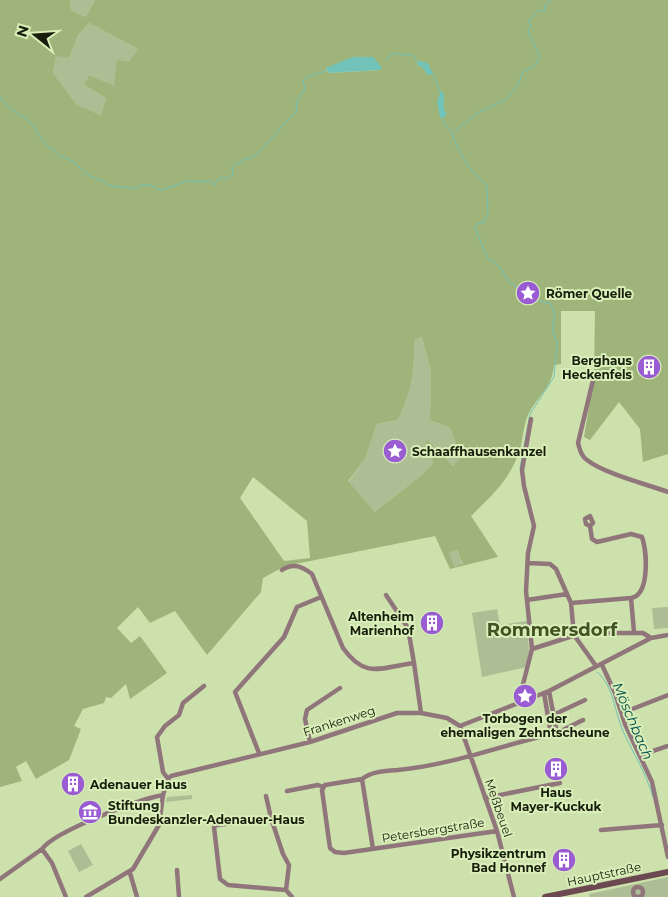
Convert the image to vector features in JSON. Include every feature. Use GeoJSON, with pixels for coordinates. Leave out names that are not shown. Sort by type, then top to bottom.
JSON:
{"type":"FeatureCollection","features":[{"type":"Feature","properties":{"kind":"main road","name":"Hauptstraße"},"geometry":{"type":"LineString","coordinates":[[545,897],[668,872]]}},
{"type":"Feature","properties":{"kind":"street"},"geometry":{"type":"LineString","coordinates":[[594,376],[578,443],[580,453],[588,461],[603,468],[668,492]]}},
{"type":"Feature","properties":{"kind":"street"},"geometry":{"type":"LineString","coordinates":[[523,702],[520,696],[532,649],[526,600],[528,553],[534,526],[522,470],[531,419]]}},
{"type":"Feature","properties":{"kind":"street"},"geometry":{"type":"LineString","coordinates":[[571,603],[631,598],[639,596],[643,591],[646,553],[642,537],[631,534],[597,542],[592,539],[590,526]]}},
{"type":"Feature","properties":{"kind":"street"},"geometry":{"type":"LineString","coordinates":[[528,563],[550,564],[556,568],[571,603],[574,635],[608,675],[625,724],[652,782],[668,856]]}},
{"type":"Feature","properties":{"kind":"street"},"geometry":{"type":"LineString","coordinates":[[282,570],[291,566],[305,568],[312,574],[320,597],[344,648],[351,658],[361,666],[371,670],[414,663]]}},
{"type":"Feature","properties":{"kind":"street"},"geometry":{"type":"LineString","coordinates":[[526,600],[567,594]]}},
{"type":"Feature","properties":{"kind":"street"},"geometry":{"type":"LineString","coordinates":[[386,595],[408,628],[421,713]]}},
{"type":"Feature","properties":{"kind":"street"},"geometry":{"type":"LineString","coordinates":[[259,753],[235,692],[284,637],[297,608],[320,597]]}},
{"type":"Feature","properties":{"kind":"street"},"geometry":{"type":"LineString","coordinates":[[631,598],[634,632]]}},
{"type":"Feature","properties":{"kind":"street"},"geometry":{"type":"LineString","coordinates":[[532,649],[567,640],[574,635],[582,633],[634,632],[643,633],[652,638]]}},
{"type":"Feature","properties":{"kind":"street"},"geometry":{"type":"LineString","coordinates":[[460,726],[546,692],[652,638],[668,635]]}},
{"type":"Feature","properties":{"kind":"street"},"geometry":{"type":"LineString","coordinates":[[86,897],[130,873],[159,825],[163,796],[168,779],[163,772],[158,737],[165,726],[179,715],[183,703],[204,686]]}},
{"type":"Feature","properties":{"kind":"street"},"geometry":{"type":"LineString","coordinates":[[310,742],[305,719],[307,710],[340,688]]}},
{"type":"Feature","properties":{"kind":"street"},"geometry":{"type":"LineString","coordinates":[[546,692],[557,733],[583,720]]}},
{"type":"Feature","properties":{"kind":"street"},"geometry":{"type":"LineString","coordinates":[[287,791],[318,785],[323,787],[362,779],[367,775],[380,772],[470,757],[487,750],[551,734],[546,692]]}},
{"type":"Feature","properties":{"kind":"street"},"geometry":{"type":"LineString","coordinates":[[622,713],[668,695]]}},
{"type":"Feature","properties":{"kind":"street"},"geometry":{"type":"LineString","coordinates":[[553,715],[585,700]]}},
{"type":"Feature","properties":{"kind":"street","name":"Frankenweg"},"geometry":{"type":"LineString","coordinates":[[168,779],[174,775],[310,742],[397,713],[421,713],[447,718],[460,726]]}},
{"type":"Feature","properties":{"kind":"street","name":"Meßbeuel"},"geometry":{"type":"LineString","coordinates":[[460,726],[497,830],[514,897]]}},
{"type":"Feature","properties":{"kind":"street"},"geometry":{"type":"LineString","coordinates":[[641,755],[668,746]]}},
{"type":"Feature","properties":{"kind":"street","name":"Petersbergstraße"},"geometry":{"type":"LineString","coordinates":[[362,779],[373,849]]}},
{"type":"Feature","properties":{"kind":"street"},"geometry":{"type":"LineString","coordinates":[[485,798],[560,783]]}},
{"type":"Feature","properties":{"kind":"street","name":"Petersbergstraße"},"geometry":{"type":"LineString","coordinates":[[323,787],[330,848],[335,852],[344,854],[497,830]]}},
{"type":"Feature","properties":{"kind":"street"},"geometry":{"type":"LineString","coordinates":[[0,880],[42,849],[46,843],[72,827],[163,796]]}},
{"type":"Feature","properties":{"kind":"street"},"geometry":{"type":"LineString","coordinates":[[266,796],[271,818],[283,854],[289,865],[286,890]]}},
{"type":"Feature","properties":{"kind":"street"},"geometry":{"type":"LineString","coordinates":[[271,818],[217,825],[214,828],[220,879],[228,885],[286,890],[292,897]]}},
{"type":"Feature","properties":{"kind":"street"},"geometry":{"type":"LineString","coordinates":[[601,830],[662,825]]}},
{"type":"Feature","properties":{"kind":"street"},"geometry":{"type":"LineString","coordinates":[[42,849],[52,863],[66,897]]}},
{"type":"Feature","properties":{"kind":"street"},"geometry":{"type":"LineString","coordinates":[[176,870],[179,897]]}},
{"type":"Feature","properties":{"kind":"street"},"geometry":{"type":"LineString","coordinates":[[130,873],[137,897]]}},
{"type":"Feature","properties":{"kind":"green space"},"geometry":{"type":"Polygon","coordinates":[[[0,0],[70,0],[71,10],[86,17],[95,0],[668,0],[668,454],[643,462],[640,429],[619,402],[590,440],[584,437],[594,375],[595,311],[561,311],[561,364],[554,365],[548,386],[528,415],[519,452],[510,471],[499,487],[471,516],[498,557],[450,569],[435,536],[285,566],[263,578],[261,592],[207,655],[175,611],[150,623],[138,607],[117,628],[131,643],[140,636],[167,673],[130,699],[126,684],[111,698],[106,697],[104,703],[83,709],[74,726],[81,729],[69,760],[36,779],[26,761],[16,767],[22,781],[0,787],[0,0]],[[89,23],[78,35],[69,58],[56,56],[53,73],[77,105],[101,115],[106,98],[84,85],[89,75],[114,86],[117,60],[129,62],[138,49],[89,23]],[[326,68],[328,73],[379,70],[326,68]],[[422,337],[414,340],[414,361],[411,381],[402,411],[397,420],[377,424],[365,459],[348,481],[375,512],[424,473],[434,462],[424,448],[427,439],[453,466],[461,457],[450,428],[430,420],[431,372],[422,337]],[[253,477],[240,498],[284,561],[310,558],[307,521],[253,477]],[[457,550],[449,553],[454,567],[463,564],[457,550]]]}},
{"type":"Feature","properties":{"kind":"green space"},"geometry":{"type":"Polygon","coordinates":[[[70,0],[95,0],[86,17],[71,10],[70,0]]]}},
{"type":"Feature","properties":{"kind":"green space"},"geometry":{"type":"Polygon","coordinates":[[[89,23],[138,49],[114,87],[89,75],[84,85],[106,98],[101,115],[77,105],[53,73],[56,55],[69,58],[78,35],[89,23]]]}},
{"type":"Feature","properties":{"kind":"green space"},"geometry":{"type":"Polygon","coordinates":[[[422,337],[431,372],[430,420],[450,428],[461,457],[453,466],[428,440],[435,461],[424,473],[375,512],[348,482],[365,459],[377,424],[397,420],[413,370],[414,340],[422,337]]]}},
{"type":"Feature","properties":{"kind":"green space"},"geometry":{"type":"Polygon","coordinates":[[[457,550],[463,565],[453,567],[448,553],[457,550]]]}},
{"type":"Feature","properties":{"kind":"green space"},"geometry":{"type":"Polygon","coordinates":[[[668,607],[668,628],[654,629],[652,608],[668,607]]]}},
{"type":"Feature","properties":{"kind":"green space"},"geometry":{"type":"Polygon","coordinates":[[[497,609],[500,625],[527,621],[529,652],[527,667],[482,677],[472,613],[497,609]]]}},
{"type":"Feature","properties":{"kind":"green space"},"geometry":{"type":"Polygon","coordinates":[[[192,795],[192,799],[166,802],[167,797],[192,795]]]}},
{"type":"Feature","properties":{"kind":"green space"},"geometry":{"type":"Polygon","coordinates":[[[81,844],[93,865],[79,872],[68,851],[81,844]]]}},
{"type":"Feature","properties":{"kind":"green space"},"geometry":{"type":"Polygon","coordinates":[[[668,877],[668,897],[590,897],[589,894],[668,877]]]}},
{"type":"Feature","properties":{"kind":"water"},"geometry":{"type":"Polygon","coordinates":[[[353,57],[373,57],[382,68],[379,70],[328,73],[326,68],[353,57]]]}},
{"type":"Feature","properties":{"kind":"water"},"geometry":{"type":"Polygon","coordinates":[[[418,61],[428,63],[433,74],[428,75],[422,67],[417,65],[418,61]]]}},
{"type":"Feature","properties":{"kind":"water"},"geometry":{"type":"Polygon","coordinates":[[[439,89],[444,94],[444,110],[447,113],[444,118],[440,117],[437,102],[440,94],[439,89]]]}},
{"type":"Feature","properties":{"kind":"waterway"},"geometry":{"type":"LineString","coordinates":[[455,131],[479,112],[505,100],[518,85],[523,72],[535,65],[540,57],[528,32],[531,25],[529,20],[539,10],[545,11],[544,5],[546,6],[550,0]]}},
{"type":"Feature","properties":{"kind":"waterway","name":"Möschbach"},"geometry":{"type":"LineString","coordinates":[[386,59],[393,54],[413,55],[418,63]]}},
{"type":"Feature","properties":{"kind":"waterway","name":"Möschbach"},"geometry":{"type":"LineString","coordinates":[[0,97],[9,107],[30,122],[43,141],[59,156],[71,160],[90,176],[112,186],[133,189],[146,185],[159,190],[188,181],[209,181],[214,185],[220,178],[228,178],[233,174],[232,167],[237,163],[242,163],[245,158],[249,159],[256,155],[297,110],[296,103],[305,89],[303,81],[308,76],[326,71]]}},
{"type":"Feature","properties":{"kind":"waterway","name":"Möschbach"},"geometry":{"type":"LineString","coordinates":[[433,74],[439,89]]}},
{"type":"Feature","properties":{"kind":"waterway","name":"Möschbach"},"geometry":{"type":"LineString","coordinates":[[441,117],[451,131],[467,163],[487,186],[488,213],[484,222],[477,224],[475,228],[487,257],[500,267],[509,282],[518,288],[525,297],[551,304],[554,312],[553,331],[557,343],[554,377],[530,414],[520,468]]}},
{"type":"Feature","properties":{"kind":"waterway","name":"Möschbach"},"geometry":{"type":"LineString","coordinates":[[597,672],[607,684],[623,731],[643,771],[653,797]]}},
{"type":"Feature","properties":{"kind":"place","name":"Römer Quelle"},"geometry":{"type":"Point","coordinates":[528,293]}},
{"type":"Feature","properties":{"kind":"place","name":"Berghaus Heckenfels"},"geometry":{"type":"Point","coordinates":[649,367]}},
{"type":"Feature","properties":{"kind":"place","name":"Schaaffhausenkanzel"},"geometry":{"type":"Point","coordinates":[395,451]}},
{"type":"Feature","properties":{"kind":"place","name":"Altenheim Marienhof"},"geometry":{"type":"Point","coordinates":[432,623]}},
{"type":"Feature","properties":{"kind":"place","name":"Torbogen der ehemaligen Zehntscheune"},"geometry":{"type":"Point","coordinates":[525,696]}},
{"type":"Feature","properties":{"kind":"place","name":"Haus Mayer-Kuckuk"},"geometry":{"type":"Point","coordinates":[556,769]}},
{"type":"Feature","properties":{"kind":"place","name":"Adenauer Haus"},"geometry":{"type":"Point","coordinates":[73,784]}},
{"type":"Feature","properties":{"kind":"place","name":"Stiftung Bundeskanzler-Adenauer-Haus"},"geometry":{"type":"Point","coordinates":[90,812]}},
{"type":"Feature","properties":{"kind":"place","name":"Physikzentrum Bad Honnef"},"geometry":{"type":"Point","coordinates":[564,860]}},
{"type":"Feature","properties":{"kind":"district","name":"Rommersdorf"},"geometry":{"type":"Point","coordinates":[552,630]}}]}
